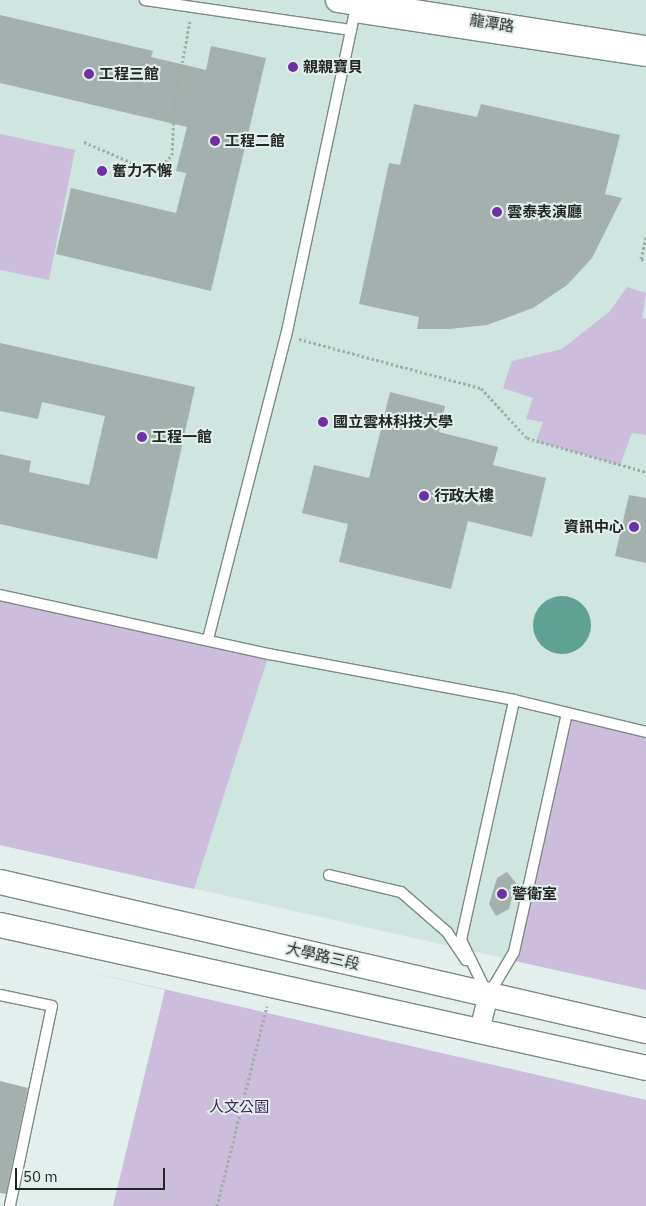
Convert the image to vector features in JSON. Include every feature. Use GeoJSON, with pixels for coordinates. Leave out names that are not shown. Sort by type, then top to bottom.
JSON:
{"type":"FeatureCollection","features":[{"type":"Feature","properties":{"kind":"street","name":"龍潭路"},"geometry":{"type":"LineString","coordinates":[[352,5],[646,48]]}},
{"type":"Feature","properties":{"kind":"street","name":"大學路三段"},"geometry":{"type":"LineString","coordinates":[[0,882],[646,1031]]}},
{"type":"Feature","properties":{"kind":"street"},"geometry":{"type":"LineString","coordinates":[[0,926],[279,989],[479,1030],[646,1068]]}},
{"type":"Feature","properties":{"kind":"street"},"geometry":{"type":"LineString","coordinates":[[479,1030],[488,995]]}},
{"type":"Feature","properties":{"kind":"lane"},"geometry":{"type":"LineString","coordinates":[[145,0],[351,30]]}},
{"type":"Feature","properties":{"kind":"lane"},"geometry":{"type":"LineString","coordinates":[[208,639],[286,336],[351,30],[352,5],[646,61]]}},
{"type":"Feature","properties":{"kind":"lane"},"geometry":{"type":"LineString","coordinates":[[0,595],[514,700],[646,732]]}},
{"type":"Feature","properties":{"kind":"lane"},"geometry":{"type":"LineString","coordinates":[[488,995],[461,940],[514,700]]}},
{"type":"Feature","properties":{"kind":"lane"},"geometry":{"type":"LineString","coordinates":[[488,995],[514,952],[567,713]]}},
{"type":"Feature","properties":{"kind":"lane"},"geometry":{"type":"LineString","coordinates":[[329,875],[401,892],[447,932],[488,995]]}},
{"type":"Feature","properties":{"kind":"lane"},"geometry":{"type":"LineString","coordinates":[[0,995],[52,1006],[10,1206]]}},
{"type":"Feature","properties":{"kind":"path"},"geometry":{"type":"LineString","coordinates":[[84,142],[154,172],[172,155],[174,107],[190,17]]}},
{"type":"Feature","properties":{"kind":"path"},"geometry":{"type":"LineString","coordinates":[[646,237],[641,259],[646,260]]}},
{"type":"Feature","properties":{"kind":"path"},"geometry":{"type":"LineString","coordinates":[[286,336],[481,388],[527,438],[646,472]]}},
{"type":"Feature","properties":{"kind":"path"},"geometry":{"type":"LineString","coordinates":[[217,1206],[263,1011],[279,989]]}},
{"type":"Feature","properties":{"kind":"shaded area","name":"國立雲林科技大學"},"geometry":{"type":"Polygon","coordinates":[[[0,0],[646,0],[646,990],[0,845],[0,0]]]}},
{"type":"Feature","properties":{"kind":"shaded area"},"geometry":{"type":"Polygon","coordinates":[[[562,596],[573,598],[586,609],[591,625],[589,636],[578,649],[562,654],[551,652],[538,641],[533,625],[535,614],[546,601],[562,596]]]}},
{"type":"Feature","properties":{"kind":"green space"},"geometry":{"type":"Polygon","coordinates":[[[0,134],[75,150],[49,280],[0,270],[0,134]]]}},
{"type":"Feature","properties":{"kind":"green space"},"geometry":{"type":"Polygon","coordinates":[[[627,287],[646,293],[642,318],[646,319],[646,435],[632,433],[620,465],[536,441],[543,422],[526,419],[533,398],[503,388],[512,361],[562,349],[610,311],[627,287]]]}},
{"type":"Feature","properties":{"kind":"green space"},"geometry":{"type":"Polygon","coordinates":[[[0,595],[269,654],[194,889],[0,845],[0,595]]]}},
{"type":"Feature","properties":{"kind":"green space"},"geometry":{"type":"Polygon","coordinates":[[[567,713],[646,732],[646,990],[510,960],[567,713]]]}},
{"type":"Feature","properties":{"kind":"green space","name":"人文公園"},"geometry":{"type":"Polygon","coordinates":[[[76,969],[646,1100],[646,1206],[113,1206],[165,990],[76,969]]]}},
{"type":"Feature","properties":{"kind":"building","name":"工程二館"},"geometry":{"type":"Polygon","coordinates":[[[0,15],[153,51],[151,57],[206,70],[211,46],[266,58],[211,291],[56,254],[71,188],[176,213],[186,173],[176,171],[187,127],[0,83],[0,15]]]}},
{"type":"Feature","properties":{"kind":"building","name":"雲泰表演廳"},"geometry":{"type":"Polygon","coordinates":[[[414,104],[477,117],[481,104],[620,135],[605,194],[622,198],[592,258],[567,285],[533,308],[487,325],[449,329],[417,329],[419,317],[359,304],[389,163],[400,165],[414,104]]]}},
{"type":"Feature","properties":{"kind":"building","name":"工程一館"},"geometry":{"type":"Polygon","coordinates":[[[0,343],[195,387],[157,559],[0,524],[0,454],[31,461],[29,472],[89,485],[105,416],[42,402],[38,419],[0,411],[0,343]]]}},
{"type":"Feature","properties":{"kind":"building","name":"行政大樓"},"geometry":{"type":"Polygon","coordinates":[[[390,392],[445,406],[439,432],[498,447],[493,465],[546,478],[532,537],[468,521],[451,589],[339,562],[348,524],[302,513],[314,465],[369,478],[390,392]]]}},
{"type":"Feature","properties":{"kind":"building","name":"資訊中心"},"geometry":{"type":"Polygon","coordinates":[[[629,495],[646,498],[646,563],[615,556],[629,495]]]}},
{"type":"Feature","properties":{"kind":"building","name":"警衛室"},"geometry":{"type":"Polygon","coordinates":[[[507,872],[516,883],[509,909],[496,916],[489,904],[497,878],[507,872]]]}},
{"type":"Feature","properties":{"kind":"building"},"geometry":{"type":"Polygon","coordinates":[[[0,1081],[28,1088],[6,1194],[0,1193],[0,1081]]]}},
{"type":"Feature","properties":{"kind":"place","name":"親親寶貝"},"geometry":{"type":"Point","coordinates":[293,67]}},
{"type":"Feature","properties":{"kind":"place","name":"工程三館"},"geometry":{"type":"Point","coordinates":[89,74]}},
{"type":"Feature","properties":{"kind":"place","name":"工程二館"},"geometry":{"type":"Point","coordinates":[215,141]}},
{"type":"Feature","properties":{"kind":"place","name":"奮力不懈"},"geometry":{"type":"Point","coordinates":[102,171]}},
{"type":"Feature","properties":{"kind":"place","name":"雲泰表演廳"},"geometry":{"type":"Point","coordinates":[497,212]}},
{"type":"Feature","properties":{"kind":"place","name":"國立雲林科技大學"},"geometry":{"type":"Point","coordinates":[323,422]}},
{"type":"Feature","properties":{"kind":"place","name":"工程一館"},"geometry":{"type":"Point","coordinates":[142,437]}},
{"type":"Feature","properties":{"kind":"place","name":"行政大樓"},"geometry":{"type":"Point","coordinates":[424,496]}},
{"type":"Feature","properties":{"kind":"place","name":"資訊中心"},"geometry":{"type":"Point","coordinates":[634,527]}},
{"type":"Feature","properties":{"kind":"place","name":"警衛室"},"geometry":{"type":"Point","coordinates":[502,894]}}]}
